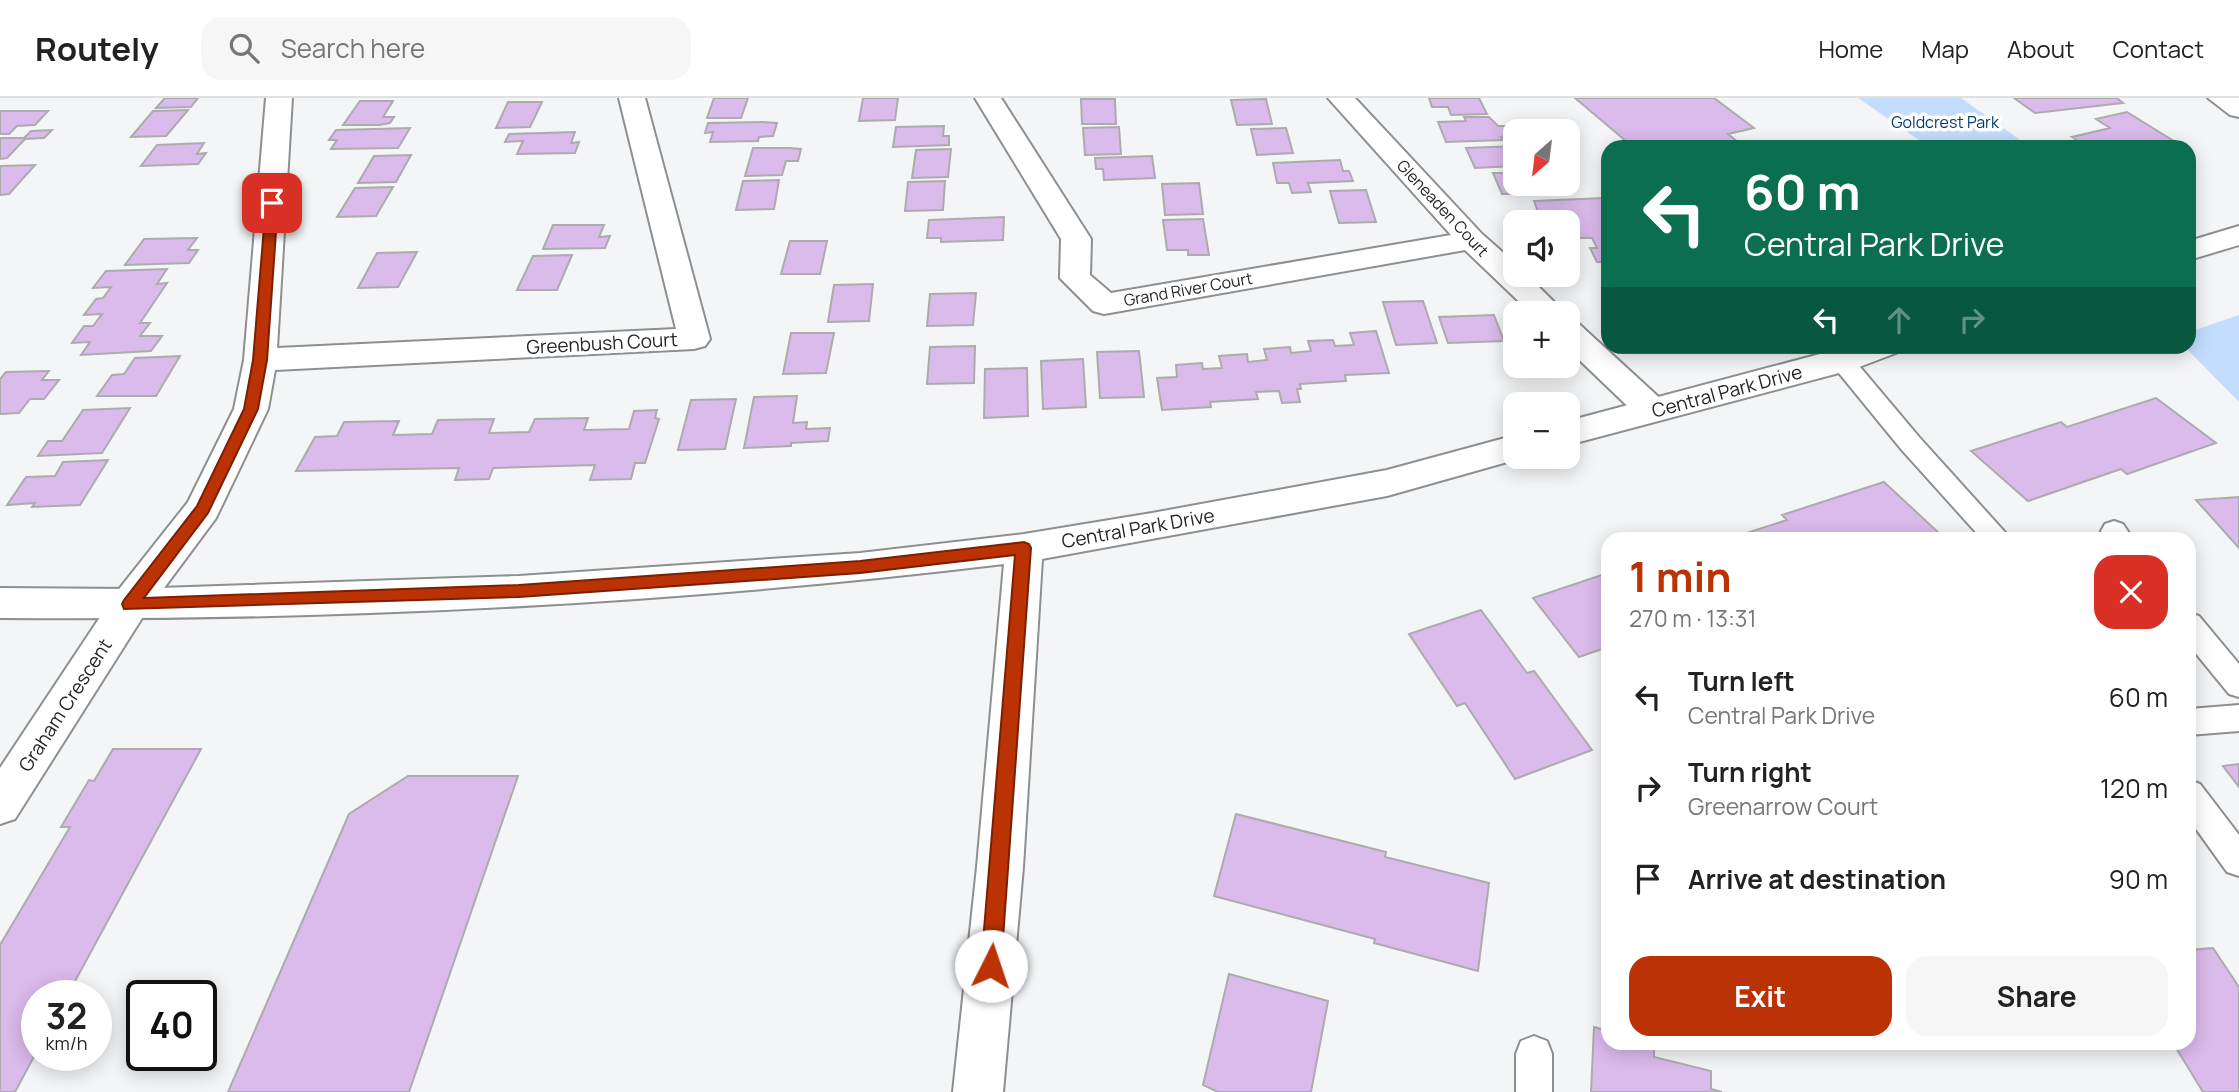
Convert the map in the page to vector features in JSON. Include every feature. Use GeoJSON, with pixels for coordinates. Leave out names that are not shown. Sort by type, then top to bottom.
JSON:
{"type":"FeatureCollection","features":[{"type":"Feature","properties":{"kind":"street","name":"Graham Crescent"},"geometry":{"type":"LineString","coordinates":[[0,805],[130,604],[203,509],[251,409],[260,360],[279,98]]}},
{"type":"Feature","properties":{"kind":"street","name":"Greenbush Court"},"geometry":{"type":"LineString","coordinates":[[260,360],[695,339],[632,98]]}},
{"type":"Feature","properties":{"kind":"street","name":"Grand River Court"},"geometry":{"type":"LineString","coordinates":[[988,98],[1076,239],[1075,278],[1104,304],[1472,240]]}},
{"type":"Feature","properties":{"kind":"street","name":"Gleneaden Court"},"geometry":{"type":"LineString","coordinates":[[1341,98],[1472,240],[1536,301]]}},
{"type":"Feature","properties":{"kind":"street"},"geometry":{"type":"LineString","coordinates":[[2221,98],[2239,109]]}},
{"type":"Feature","properties":{"kind":"street"},"geometry":{"type":"LineString","coordinates":[[2196,249],[2239,235]]}},
{"type":"Feature","properties":{"kind":"street"},"geometry":{"type":"LineString","coordinates":[[1580,342],[1652,410]]}},
{"type":"Feature","properties":{"kind":"street","name":"Central Park Drive"},"geometry":{"type":"LineString","coordinates":[[1580,430],[1862,354]]}},
{"type":"Feature","properties":{"kind":"street","name":"Central Park Drive"},"geometry":{"type":"LineString","coordinates":[[0,603],[130,604],[519,591],[860,567],[1024,548],[1387,482],[1503,451]]}},
{"type":"Feature","properties":{"kind":"street"},"geometry":{"type":"LineString","coordinates":[[978,1092],[1000,867],[1024,548]]}},
{"type":"Feature","properties":{"kind":"lane"},"geometry":{"type":"LineString","coordinates":[[1842,361],[1910,443],[1992,532]]}},
{"type":"Feature","properties":{"kind":"lane"},"geometry":{"type":"LineString","coordinates":[[2196,633],[2239,685]]}},
{"type":"Feature","properties":{"kind":"lane"},"geometry":{"type":"LineString","coordinates":[[2196,721],[2239,718]]}},
{"type":"Feature","properties":{"kind":"lane"},"geometry":{"type":"LineString","coordinates":[[2196,803],[2239,861]]}},
{"type":"Feature","properties":{"kind":"lane"},"geometry":{"type":"LineString","coordinates":[[1534,1054],[1534,1092]]}},
{"type":"Feature","properties":{"kind":"green space","name":"Goldcrest Park"},"geometry":{"type":"Polygon","coordinates":[[[1858,98],[1961,98],[2020,140],[1919,140],[1858,98]]]}},
{"type":"Feature","properties":{"kind":"green space"},"geometry":{"type":"Polygon","coordinates":[[[2239,315],[2239,402],[2192,354],[2196,354],[2196,330],[2239,315]]]}},
{"type":"Feature","properties":{"kind":"building"},"geometry":{"type":"Polygon","coordinates":[[[165,98],[198,98],[191,107],[156,108],[165,98]]]}},
{"type":"Feature","properties":{"kind":"building"},"geometry":{"type":"Polygon","coordinates":[[[714,98],[748,98],[741,118],[707,118],[714,98]]]}},
{"type":"Feature","properties":{"kind":"building"},"geometry":{"type":"Polygon","coordinates":[[[863,98],[898,98],[895,120],[859,121],[863,98]]]}},
{"type":"Feature","properties":{"kind":"building"},"geometry":{"type":"Polygon","coordinates":[[[1429,98],[1479,98],[1487,114],[1451,115],[1448,107],[1432,107],[1429,98]]]}},
{"type":"Feature","properties":{"kind":"building"},"geometry":{"type":"Polygon","coordinates":[[[1575,98],[1714,98],[1754,128],[1728,134],[1735,140],[1625,140],[1575,98]]]}},
{"type":"Feature","properties":{"kind":"building"},"geometry":{"type":"Polygon","coordinates":[[[2014,98],[2117,98],[2123,103],[2035,113],[2014,98]]]}},
{"type":"Feature","properties":{"kind":"building"},"geometry":{"type":"Polygon","coordinates":[[[1081,99],[1115,99],[1116,124],[1082,124],[1081,99]]]}},
{"type":"Feature","properties":{"kind":"building"},"geometry":{"type":"Polygon","coordinates":[[[1266,99],[1272,124],[1237,125],[1231,100],[1266,99]]]}},
{"type":"Feature","properties":{"kind":"building"},"geometry":{"type":"Polygon","coordinates":[[[360,101],[393,101],[383,117],[394,117],[390,123],[379,125],[343,125],[360,101]]]}},
{"type":"Feature","properties":{"kind":"building"},"geometry":{"type":"Polygon","coordinates":[[[508,102],[542,102],[530,127],[496,128],[508,102]]]}},
{"type":"Feature","properties":{"kind":"building"},"geometry":{"type":"Polygon","coordinates":[[[188,110],[166,136],[131,137],[153,111],[188,110]]]}},
{"type":"Feature","properties":{"kind":"building"},"geometry":{"type":"Polygon","coordinates":[[[0,111],[48,111],[35,125],[17,126],[9,134],[0,134],[0,111]]]}},
{"type":"Feature","properties":{"kind":"building"},"geometry":{"type":"Polygon","coordinates":[[[2127,112],[2172,140],[2077,140],[2072,137],[2110,128],[2096,119],[2127,112]]]}},
{"type":"Feature","properties":{"kind":"building"},"geometry":{"type":"Polygon","coordinates":[[[1464,117],[1489,117],[1498,126],[1503,126],[1503,140],[1446,142],[1438,122],[1466,121],[1464,117]]]}},
{"type":"Feature","properties":{"kind":"building"},"geometry":{"type":"Polygon","coordinates":[[[708,123],[777,123],[773,136],[759,137],[758,141],[710,142],[713,132],[705,133],[708,123]]]}},
{"type":"Feature","properties":{"kind":"building"},"geometry":{"type":"Polygon","coordinates":[[[944,126],[943,136],[949,136],[949,145],[893,147],[896,127],[944,126]]]}},
{"type":"Feature","properties":{"kind":"building"},"geometry":{"type":"Polygon","coordinates":[[[1119,127],[1121,154],[1085,155],[1083,128],[1119,127]]]}},
{"type":"Feature","properties":{"kind":"building"},"geometry":{"type":"Polygon","coordinates":[[[410,128],[398,148],[331,149],[337,140],[329,140],[336,130],[410,128]]]}},
{"type":"Feature","properties":{"kind":"building"},"geometry":{"type":"Polygon","coordinates":[[[1286,128],[1293,153],[1257,155],[1251,129],[1286,128]]]}},
{"type":"Feature","properties":{"kind":"building"},"geometry":{"type":"Polygon","coordinates":[[[52,130],[44,138],[25,139],[7,158],[0,159],[0,138],[24,138],[31,131],[52,130]]]}},
{"type":"Feature","properties":{"kind":"building"},"geometry":{"type":"Polygon","coordinates":[[[575,132],[571,143],[579,142],[575,153],[517,154],[523,141],[505,142],[509,134],[575,132]]]}},
{"type":"Feature","properties":{"kind":"building"},"geometry":{"type":"Polygon","coordinates":[[[204,143],[197,154],[206,153],[198,164],[141,166],[157,145],[204,143]]]}},
{"type":"Feature","properties":{"kind":"building"},"geometry":{"type":"Polygon","coordinates":[[[1503,147],[1503,167],[1475,168],[1466,148],[1503,147]]]}},
{"type":"Feature","properties":{"kind":"building"},"geometry":{"type":"Polygon","coordinates":[[[753,148],[801,149],[798,161],[786,161],[782,175],[745,176],[753,148]]]}},
{"type":"Feature","properties":{"kind":"building"},"geometry":{"type":"Polygon","coordinates":[[[951,149],[948,177],[912,178],[916,150],[951,149]]]}},
{"type":"Feature","properties":{"kind":"building"},"geometry":{"type":"Polygon","coordinates":[[[411,155],[396,182],[358,183],[374,156],[411,155]]]}},
{"type":"Feature","properties":{"kind":"building"},"geometry":{"type":"Polygon","coordinates":[[[1152,156],[1155,178],[1104,180],[1103,169],[1096,169],[1095,158],[1152,156]]]}},
{"type":"Feature","properties":{"kind":"building"},"geometry":{"type":"Polygon","coordinates":[[[1340,160],[1343,171],[1349,171],[1353,181],[1308,183],[1311,192],[1292,193],[1289,183],[1277,183],[1273,163],[1340,160]]]}},
{"type":"Feature","properties":{"kind":"building"},"geometry":{"type":"Polygon","coordinates":[[[35,165],[9,194],[0,195],[0,166],[35,165]]]}},
{"type":"Feature","properties":{"kind":"building"},"geometry":{"type":"Polygon","coordinates":[[[1493,173],[1503,173],[1502,194],[1493,173]]]}},
{"type":"Feature","properties":{"kind":"building"},"geometry":{"type":"Polygon","coordinates":[[[779,180],[774,209],[736,210],[743,181],[779,180]]]}},
{"type":"Feature","properties":{"kind":"building"},"geometry":{"type":"Polygon","coordinates":[[[945,181],[943,210],[905,211],[908,182],[945,181]]]}},
{"type":"Feature","properties":{"kind":"building"},"geometry":{"type":"Polygon","coordinates":[[[1199,183],[1203,214],[1165,215],[1162,184],[1199,183]]]}},
{"type":"Feature","properties":{"kind":"building"},"geometry":{"type":"Polygon","coordinates":[[[393,187],[376,216],[337,217],[355,188],[393,187]]]}},
{"type":"Feature","properties":{"kind":"building"},"geometry":{"type":"Polygon","coordinates":[[[1366,190],[1376,222],[1339,223],[1330,191],[1366,190]]]}},
{"type":"Feature","properties":{"kind":"building"},"geometry":{"type":"Polygon","coordinates":[[[1601,198],[1601,262],[1597,262],[1590,248],[1597,248],[1592,238],[1580,238],[1580,210],[1537,210],[1534,201],[1601,198]]]}},
{"type":"Feature","properties":{"kind":"building"},"geometry":{"type":"Polygon","coordinates":[[[1004,217],[1003,240],[941,242],[941,238],[927,238],[929,220],[1004,217]]]}},
{"type":"Feature","properties":{"kind":"building"},"geometry":{"type":"Polygon","coordinates":[[[1203,219],[1209,255],[1188,255],[1188,250],[1167,250],[1163,220],[1203,219]]]}},
{"type":"Feature","properties":{"kind":"building"},"geometry":{"type":"Polygon","coordinates":[[[553,225],[604,225],[599,237],[610,236],[605,248],[543,249],[553,225]]]}},
{"type":"Feature","properties":{"kind":"building"},"geometry":{"type":"Polygon","coordinates":[[[197,238],[188,250],[198,250],[189,263],[125,265],[144,239],[197,238]]]}},
{"type":"Feature","properties":{"kind":"building"},"geometry":{"type":"Polygon","coordinates":[[[790,241],[827,241],[820,274],[781,274],[790,241]]]}},
{"type":"Feature","properties":{"kind":"building"},"geometry":{"type":"Polygon","coordinates":[[[417,252],[398,287],[358,288],[377,253],[417,252]]]}},
{"type":"Feature","properties":{"kind":"building"},"geometry":{"type":"Polygon","coordinates":[[[572,255],[557,290],[517,290],[533,256],[572,255]]]}},
{"type":"Feature","properties":{"kind":"building"},"geometry":{"type":"Polygon","coordinates":[[[167,269],[157,284],[167,283],[140,323],[150,323],[140,336],[162,336],[151,351],[81,355],[90,342],[72,343],[84,326],[93,326],[102,314],[84,315],[96,299],[103,298],[111,287],[93,288],[106,271],[167,269]]]}},
{"type":"Feature","properties":{"kind":"building"},"geometry":{"type":"Polygon","coordinates":[[[873,284],[869,321],[828,322],[834,285],[873,284]]]}},
{"type":"Feature","properties":{"kind":"building"},"geometry":{"type":"Polygon","coordinates":[[[976,293],[973,325],[927,326],[930,294],[976,293]]]}},
{"type":"Feature","properties":{"kind":"building"},"geometry":{"type":"Polygon","coordinates":[[[1423,301],[1437,343],[1396,345],[1383,302],[1423,301]]]}},
{"type":"Feature","properties":{"kind":"building"},"geometry":{"type":"Polygon","coordinates":[[[1494,315],[1503,341],[1448,343],[1439,317],[1494,315]]]}},
{"type":"Feature","properties":{"kind":"building"},"geometry":{"type":"Polygon","coordinates":[[[1376,331],[1389,373],[1345,375],[1346,381],[1300,384],[1301,389],[1297,389],[1300,402],[1282,403],[1279,391],[1256,392],[1258,399],[1210,402],[1211,407],[1162,410],[1157,378],[1177,377],[1176,365],[1202,363],[1203,369],[1222,368],[1219,356],[1247,354],[1248,362],[1267,360],[1264,349],[1290,347],[1291,353],[1311,351],[1308,341],[1333,340],[1335,346],[1354,345],[1350,333],[1376,331]]]}},
{"type":"Feature","properties":{"kind":"building"},"geometry":{"type":"Polygon","coordinates":[[[791,333],[834,333],[826,373],[783,374],[791,333]]]}},
{"type":"Feature","properties":{"kind":"building"},"geometry":{"type":"Polygon","coordinates":[[[975,346],[974,383],[927,384],[930,347],[975,346]]]}},
{"type":"Feature","properties":{"kind":"building"},"geometry":{"type":"Polygon","coordinates":[[[1139,351],[1144,397],[1100,398],[1097,352],[1139,351]]]}},
{"type":"Feature","properties":{"kind":"building"},"geometry":{"type":"Polygon","coordinates":[[[180,356],[156,396],[97,396],[112,375],[124,374],[135,358],[180,356]]]}},
{"type":"Feature","properties":{"kind":"building"},"geometry":{"type":"Polygon","coordinates":[[[1083,359],[1086,407],[1043,409],[1041,361],[1083,359]]]}},
{"type":"Feature","properties":{"kind":"building"},"geometry":{"type":"Polygon","coordinates":[[[1027,368],[1028,416],[984,418],[985,369],[1027,368]]]}},
{"type":"Feature","properties":{"kind":"building"},"geometry":{"type":"Polygon","coordinates":[[[49,371],[42,380],[59,380],[44,399],[30,399],[19,413],[0,414],[0,379],[6,372],[49,371]]]}},
{"type":"Feature","properties":{"kind":"building"},"geometry":{"type":"Polygon","coordinates":[[[797,396],[793,423],[807,422],[806,429],[830,428],[828,441],[744,448],[754,397],[797,396]]]}},
{"type":"Feature","properties":{"kind":"building"},"geometry":{"type":"Polygon","coordinates":[[[2156,398],[2216,443],[2127,474],[2121,469],[2028,501],[1971,451],[2061,422],[2067,427],[2156,398]]]}},
{"type":"Feature","properties":{"kind":"building"},"geometry":{"type":"Polygon","coordinates":[[[736,399],[725,449],[678,450],[691,400],[736,399]]]}},
{"type":"Feature","properties":{"kind":"building"},"geometry":{"type":"Polygon","coordinates":[[[130,408],[102,453],[38,456],[48,441],[62,441],[83,410],[130,408]]]}},
{"type":"Feature","properties":{"kind":"building"},"geometry":{"type":"Polygon","coordinates":[[[657,410],[655,418],[659,419],[645,463],[635,463],[631,479],[590,480],[595,465],[493,468],[489,479],[455,480],[459,468],[296,471],[315,437],[337,436],[344,422],[399,421],[393,435],[432,434],[438,420],[494,419],[489,433],[529,432],[535,419],[588,418],[584,430],[629,429],[634,411],[657,410]]]}},
{"type":"Feature","properties":{"kind":"building"},"geometry":{"type":"Polygon","coordinates":[[[108,460],[80,505],[7,505],[26,477],[55,476],[63,462],[108,460]]]}},
{"type":"Feature","properties":{"kind":"building"},"geometry":{"type":"Polygon","coordinates":[[[1884,482],[1938,532],[1750,532],[1787,520],[1782,515],[1884,482]]]}},
{"type":"Feature","properties":{"kind":"building"},"geometry":{"type":"Polygon","coordinates":[[[2239,497],[2239,548],[2196,500],[2239,497]]]}},
{"type":"Feature","properties":{"kind":"building"},"geometry":{"type":"Polygon","coordinates":[[[1601,575],[1601,649],[1579,657],[1533,598],[1601,575]]]}},
{"type":"Feature","properties":{"kind":"building"},"geometry":{"type":"Polygon","coordinates":[[[1481,610],[1527,673],[1534,671],[1592,750],[1515,779],[1465,703],[1457,706],[1409,634],[1481,610]]]}},
{"type":"Feature","properties":{"kind":"building"},"geometry":{"type":"Polygon","coordinates":[[[113,749],[201,749],[76,980],[21,980],[21,1071],[26,1071],[15,1092],[0,1092],[0,945],[70,827],[61,827],[89,780],[94,781],[113,749]]]}},
{"type":"Feature","properties":{"kind":"building"},"geometry":{"type":"Polygon","coordinates":[[[2239,764],[2239,787],[2223,766],[2239,764]]]}},
{"type":"Feature","properties":{"kind":"building"},"geometry":{"type":"Polygon","coordinates":[[[408,776],[518,776],[409,1092],[228,1092],[349,814],[408,776]]]}},
{"type":"Feature","properties":{"kind":"building"},"geometry":{"type":"Polygon","coordinates":[[[1236,814],[1386,852],[1385,857],[1489,883],[1478,971],[1374,943],[1375,939],[1214,896],[1236,814]]]}},
{"type":"Feature","properties":{"kind":"building"},"geometry":{"type":"Polygon","coordinates":[[[2213,948],[2239,987],[2239,1092],[2203,1092],[2177,1050],[2196,1050],[2196,949],[2213,948]]]}},
{"type":"Feature","properties":{"kind":"building"},"geometry":{"type":"Polygon","coordinates":[[[1229,974],[1328,1001],[1311,1092],[1218,1092],[1203,1085],[1229,974]]]}},
{"type":"Feature","properties":{"kind":"building"},"geometry":{"type":"Polygon","coordinates":[[[1594,1027],[1601,1029],[1601,1050],[1654,1050],[1654,1057],[1711,1071],[1711,1089],[1722,1092],[1591,1092],[1594,1027]]]}},
{"type":"Feature","properties":{"kind":"route"},"geometry":{"type":"LineString","coordinates":[[272,203],[260,360],[251,409],[203,509],[130,604],[519,591],[860,567],[1024,548],[991,966]]}}]}
